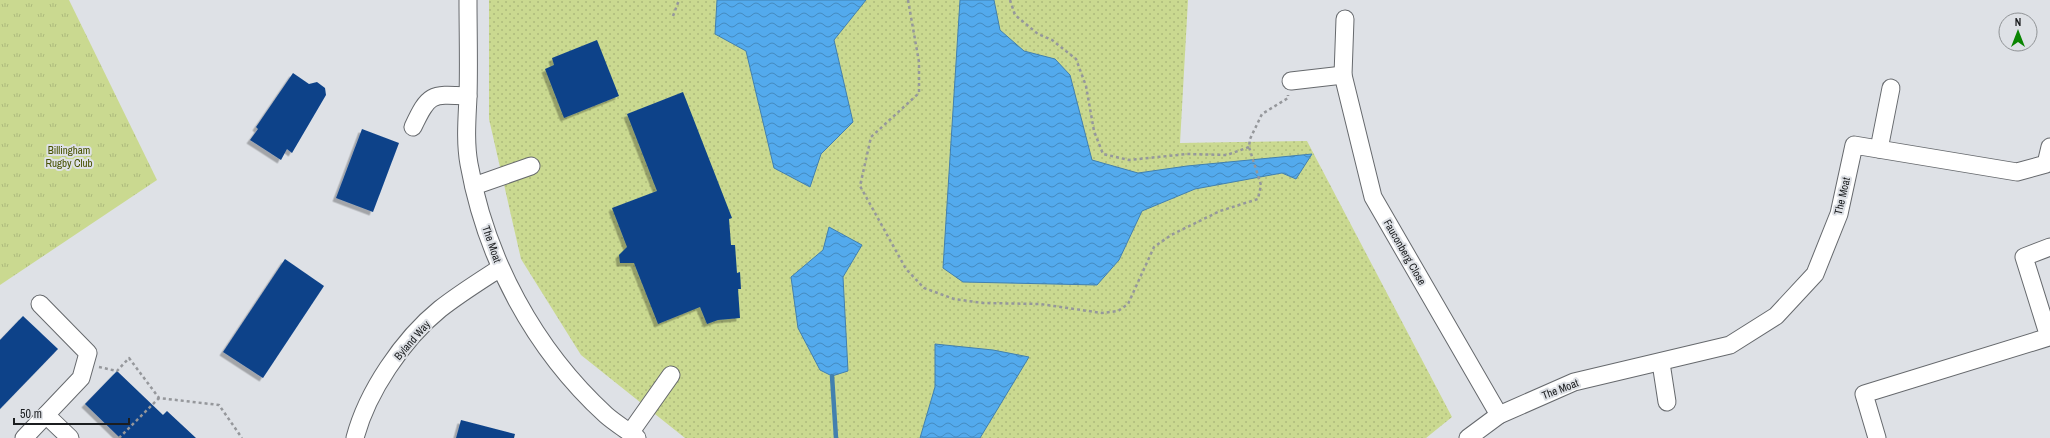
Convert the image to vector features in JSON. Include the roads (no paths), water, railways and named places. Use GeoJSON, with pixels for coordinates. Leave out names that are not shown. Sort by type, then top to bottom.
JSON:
{"type":"FeatureCollection","features":[{"type":"Feature","properties":{"kind":"street","name":"The Moat"},"geometry":{"type":"LineString","coordinates":[[468,0],[467,125],[469,162],[481,212],[500,268],[522,311],[543,344],[570,377],[606,415],[634,435]]}},
{"type":"Feature","properties":{"kind":"street","name":"Fauconberg Close"},"geometry":{"type":"LineString","coordinates":[[1345,18],[1343,75],[1373,197],[1498,415]]}},
{"type":"Feature","properties":{"kind":"street"},"geometry":{"type":"LineString","coordinates":[[1291,81],[1343,75]]}},
{"type":"Feature","properties":{"kind":"street"},"geometry":{"type":"LineString","coordinates":[[1878,149],[1891,88]]}},
{"type":"Feature","properties":{"kind":"street"},"geometry":{"type":"LineString","coordinates":[[413,127],[424,103],[440,95],[468,96]]}},
{"type":"Feature","properties":{"kind":"street","name":"The Moat"},"geometry":{"type":"LineString","coordinates":[[1468,438],[1498,415],[1574,382],[1661,363],[1730,345],[1776,316],[1815,274],[1840,214],[1854,145],[2017,172],[2046,164],[2050,146]]}},
{"type":"Feature","properties":{"kind":"street"},"geometry":{"type":"LineString","coordinates":[[474,186],[531,166]]}},
{"type":"Feature","properties":{"kind":"street"},"geometry":{"type":"LineString","coordinates":[[1878,438],[1864,394],[2050,338],[2024,257],[2050,247]]}},
{"type":"Feature","properties":{"kind":"street","name":"Byland Way"},"geometry":{"type":"LineString","coordinates":[[355,438],[369,402],[384,372],[421,327],[439,310],[500,268]]}},
{"type":"Feature","properties":{"kind":"street"},"geometry":{"type":"LineString","coordinates":[[24,438],[46,415],[83,371],[88,353],[40,304]]}},
{"type":"Feature","properties":{"kind":"street"},"geometry":{"type":"LineString","coordinates":[[1661,363],[1667,402]]}},
{"type":"Feature","properties":{"kind":"street"},"geometry":{"type":"LineString","coordinates":[[634,435],[671,375]]}},
{"type":"Feature","properties":{"kind":"street"},"geometry":{"type":"LineString","coordinates":[[46,415],[70,438]]}},
{"type":"Feature","properties":{"kind":"water"},"geometry":{"type":"Polygon","coordinates":[[[717,0],[866,0],[834,40],[853,122],[821,154],[810,187],[774,168],[746,51],[715,34],[717,0]]]}},
{"type":"Feature","properties":{"kind":"water"},"geometry":{"type":"Polygon","coordinates":[[[960,0],[994,0],[1000,30],[1024,51],[1055,59],[1070,75],[1092,160],[1138,173],[1187,166],[1312,154],[1296,179],[1282,173],[1195,189],[1142,211],[1119,260],[1097,285],[963,282],[943,268],[960,0]]]}},
{"type":"Feature","properties":{"kind":"water"},"geometry":{"type":"Polygon","coordinates":[[[829,227],[862,245],[843,277],[848,371],[832,376],[820,370],[798,328],[791,277],[823,250],[829,227]]]}},
{"type":"Feature","properties":{"kind":"water"},"geometry":{"type":"Polygon","coordinates":[[[935,344],[993,350],[1029,357],[980,438],[920,438],[935,387],[935,344]]]}},
{"type":"Feature","properties":{"kind":"waterway"},"geometry":{"type":"LineString","coordinates":[[832,376],[836,438]]}},
{"type":"Feature","properties":{"kind":"park label","name":"Billingham Rugby Club"},"geometry":{"type":"Point","coordinates":[69,156]}}]}
